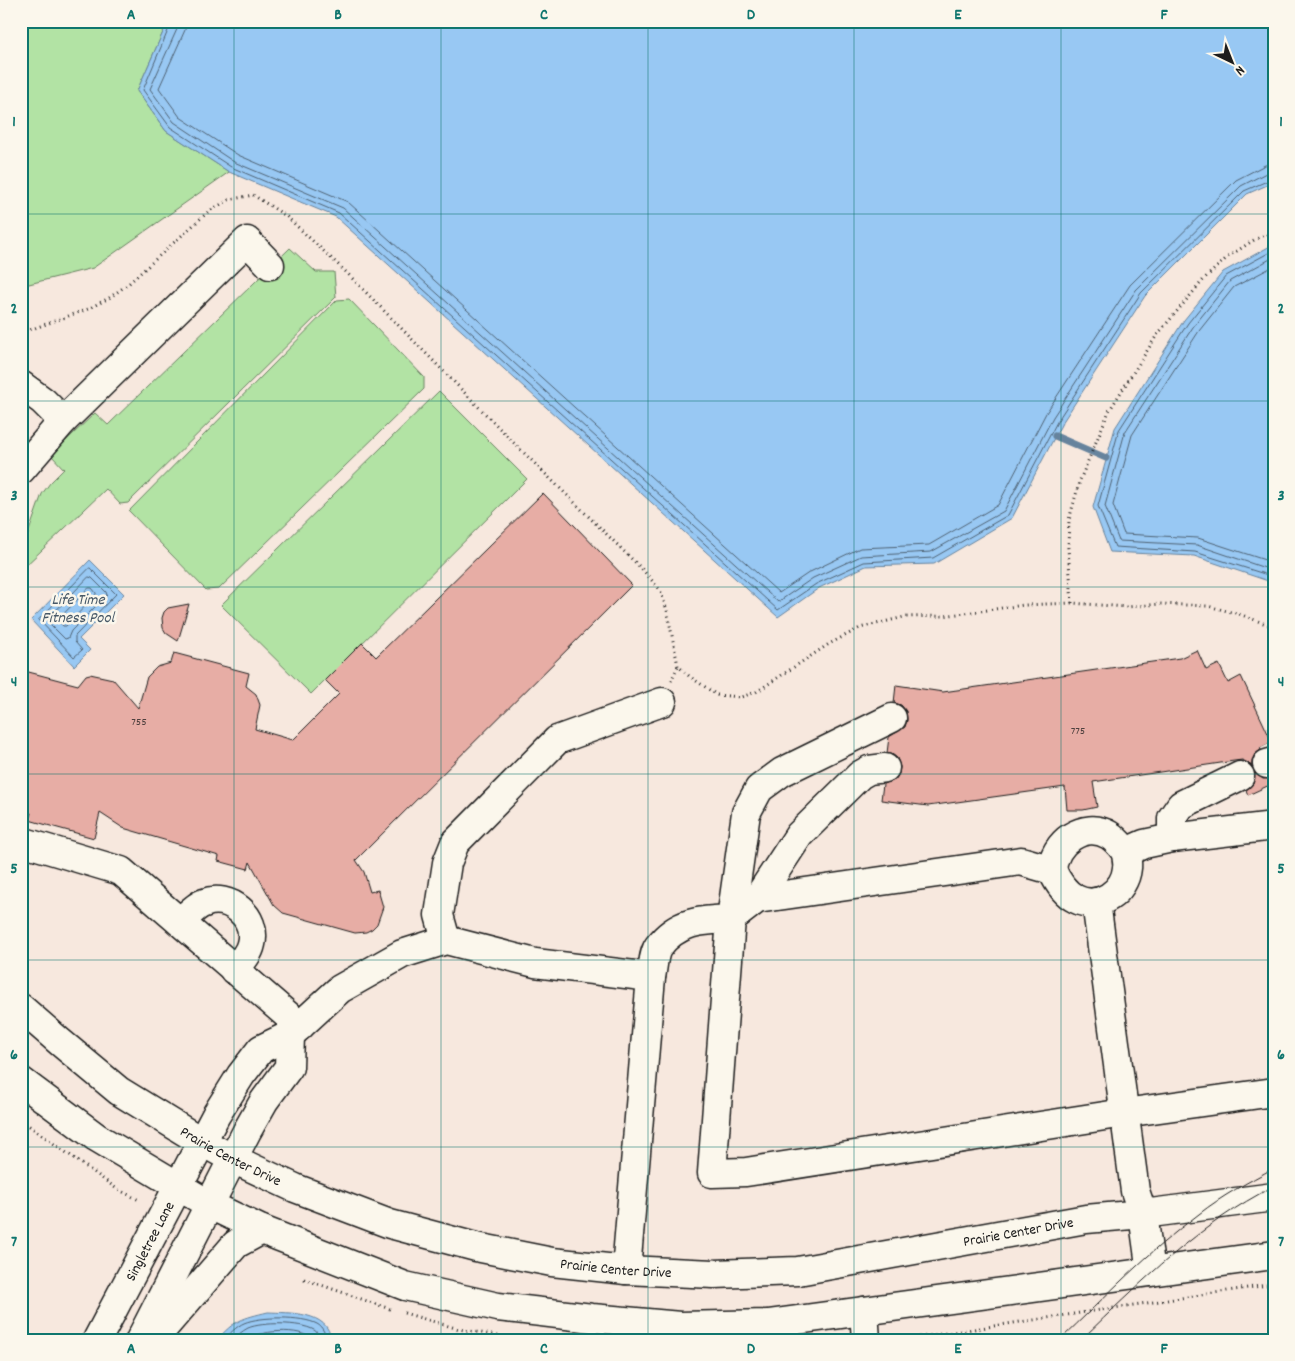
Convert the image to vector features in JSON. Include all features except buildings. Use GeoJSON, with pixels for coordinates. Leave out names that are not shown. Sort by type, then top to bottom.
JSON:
{"type":"FeatureCollection","features":[{"type":"Feature","properties":{"kind":"main road"},"geometry":{"type":"LineString","coordinates":[[21,470],[63,422],[247,241],[270,265]]}},
{"type":"Feature","properties":{"kind":"main road"},"geometry":{"type":"LineString","coordinates":[[21,385],[42,401],[63,422]]}},
{"type":"Feature","properties":{"kind":"main road"},"geometry":{"type":"LineString","coordinates":[[651,977],[536,963],[446,940],[439,915],[447,863],[456,842],[558,740],[662,702]]}},
{"type":"Feature","properties":{"kind":"main road"},"geometry":{"type":"LineString","coordinates":[[892,718],[782,772],[760,789],[746,812],[731,919],[712,1173],[746,1172],[1124,1113],[1274,1092]]}},
{"type":"Feature","properties":{"kind":"main road"},"geometry":{"type":"LineString","coordinates":[[626,1270],[651,977],[657,948],[677,929],[700,920],[731,919],[757,899],[799,835],[860,775],[869,770],[885,768]]}},
{"type":"Feature","properties":{"kind":"main road"},"geometry":{"type":"LineString","coordinates":[[1172,838],[1172,818],[1181,805],[1240,776]]}},
{"type":"Feature","properties":{"kind":"main road"},"geometry":{"type":"LineString","coordinates":[[1126,852],[1144,844],[1172,838],[1274,826]]}},
{"type":"Feature","properties":{"kind":"main road"},"geometry":{"type":"LineString","coordinates":[[1087,830],[1108,834],[1126,852],[1127,867],[1124,879],[1118,890],[1109,898],[1096,902],[1085,902],[1076,899],[1058,881],[1052,870],[1052,860],[1065,840],[1087,830]]}},
{"type":"Feature","properties":{"kind":"main road"},"geometry":{"type":"LineString","coordinates":[[21,840],[121,871],[234,970],[295,1031],[289,1067],[264,1101],[247,1131],[140,1340]]}},
{"type":"Feature","properties":{"kind":"main road"},"geometry":{"type":"LineString","coordinates":[[757,899],[1021,861],[1052,870]]}},
{"type":"Feature","properties":{"kind":"main road"},"geometry":{"type":"LineString","coordinates":[[180,922],[201,904],[212,900],[232,905],[243,913],[249,921],[252,943],[249,952],[234,970]]}},
{"type":"Feature","properties":{"kind":"main road"},"geometry":{"type":"LineString","coordinates":[[1096,902],[1135,1191],[1143,1214],[1151,1272]]}},
{"type":"Feature","properties":{"kind":"main road","name":"Singletree Lane"},"geometry":{"type":"LineString","coordinates":[[97,1340],[216,1115],[236,1082],[262,1049],[295,1031],[340,989],[402,954],[446,940]]}},
{"type":"Feature","properties":{"kind":"main road","name":"Prairie Center Drive"},"geometry":{"type":"LineString","coordinates":[[21,1008],[119,1091],[233,1159],[295,1188],[390,1224],[433,1237],[552,1262],[626,1270],[714,1274],[798,1270],[1086,1219],[1143,1214],[1274,1197]]}},
{"type":"Feature","properties":{"kind":"main road"},"geometry":{"type":"LineString","coordinates":[[21,1082],[96,1137],[210,1204],[262,1230],[405,1286],[498,1307],[680,1326],[768,1324],[1274,1255]]}},
{"type":"Feature","properties":{"kind":"main road"},"geometry":{"type":"LineString","coordinates":[[153,1340],[236,1244],[262,1230]]}},
{"type":"Feature","properties":{"kind":"main road"},"geometry":{"type":"LineString","coordinates":[[864,1311],[866,1340]]}},
{"type":"Feature","properties":{"kind":"path"},"geometry":{"type":"LineString","coordinates":[[21,333],[88,309],[109,298],[127,285],[208,210],[229,200],[253,195],[286,216],[346,272],[514,443],[643,570],[660,590],[667,610],[678,666],[717,695],[741,697],[756,692],[829,644],[860,628],[904,617],[943,616],[1024,605],[1072,603],[1127,607],[1160,604],[1208,606],[1239,614],[1274,627]]}},
{"type":"Feature","properties":{"kind":"path"},"geometry":{"type":"LineString","coordinates":[[1072,603],[1068,520],[1080,480],[1109,411],[1157,335],[1205,278],[1229,256],[1254,240],[1274,231]]}},
{"type":"Feature","properties":{"kind":"path"},"geometry":{"type":"LineString","coordinates":[[21,1120],[117,1189],[139,1200]]}},
{"type":"Feature","properties":{"kind":"path"},"geometry":{"type":"LineString","coordinates":[[900,1340],[1274,1284]]}},
{"type":"Feature","properties":{"kind":"green space"},"geometry":{"type":"Polygon","coordinates":[[[21,21],[168,21],[137,91],[166,131],[229,172],[93,268],[21,286],[21,21]]]}},
{"type":"Feature","properties":{"kind":"green space"},"geometry":{"type":"Polygon","coordinates":[[[290,248],[316,272],[334,272],[336,297],[128,503],[120,504],[106,489],[21,570],[21,554],[42,494],[64,469],[51,455],[95,413],[108,425],[290,248]]]}},
{"type":"Feature","properties":{"kind":"green space"},"geometry":{"type":"Polygon","coordinates":[[[349,299],[424,377],[424,389],[219,589],[206,590],[129,511],[337,300],[349,299]]]}},
{"type":"Feature","properties":{"kind":"green space"},"geometry":{"type":"Polygon","coordinates":[[[439,391],[527,479],[311,694],[221,605],[439,391]]]}},
{"type":"Feature","properties":{"kind":"water"},"geometry":{"type":"Polygon","coordinates":[[[168,21],[1274,21],[1274,182],[1247,194],[1145,296],[1062,423],[1012,518],[934,564],[866,566],[819,588],[778,617],[336,217],[229,172],[166,131],[137,91],[168,21]]]}},
{"type":"Feature","properties":{"kind":"water"},"geometry":{"type":"Polygon","coordinates":[[[1274,244],[1274,583],[1194,556],[1110,552],[1093,507],[1115,428],[1184,320],[1223,272],[1274,244]]]}},
{"type":"Feature","properties":{"kind":"water","name":"Life Time Fitness Pool"},"geometry":{"type":"Polygon","coordinates":[[[90,560],[124,594],[79,639],[90,650],[74,666],[31,620],[90,560]]]}},
{"type":"Feature","properties":{"kind":"water"},"geometry":{"type":"Polygon","coordinates":[[[268,1312],[297,1314],[316,1319],[329,1331],[331,1340],[217,1340],[234,1324],[252,1316],[268,1312]]]}},
{"type":"Feature","properties":{"kind":"waterway"},"geometry":{"type":"LineString","coordinates":[[1055,436],[1106,458]]}},
{"type":"Feature","properties":{"kind":"tram line"},"geometry":{"type":"LineString","coordinates":[[1060,1340],[1128,1275],[1181,1228],[1226,1195],[1274,1168]]}},
{"type":"Feature","properties":{"kind":"tram line"},"geometry":{"type":"LineString","coordinates":[[1081,1340],[1149,1276],[1196,1236],[1246,1201],[1274,1186]]}}]}
